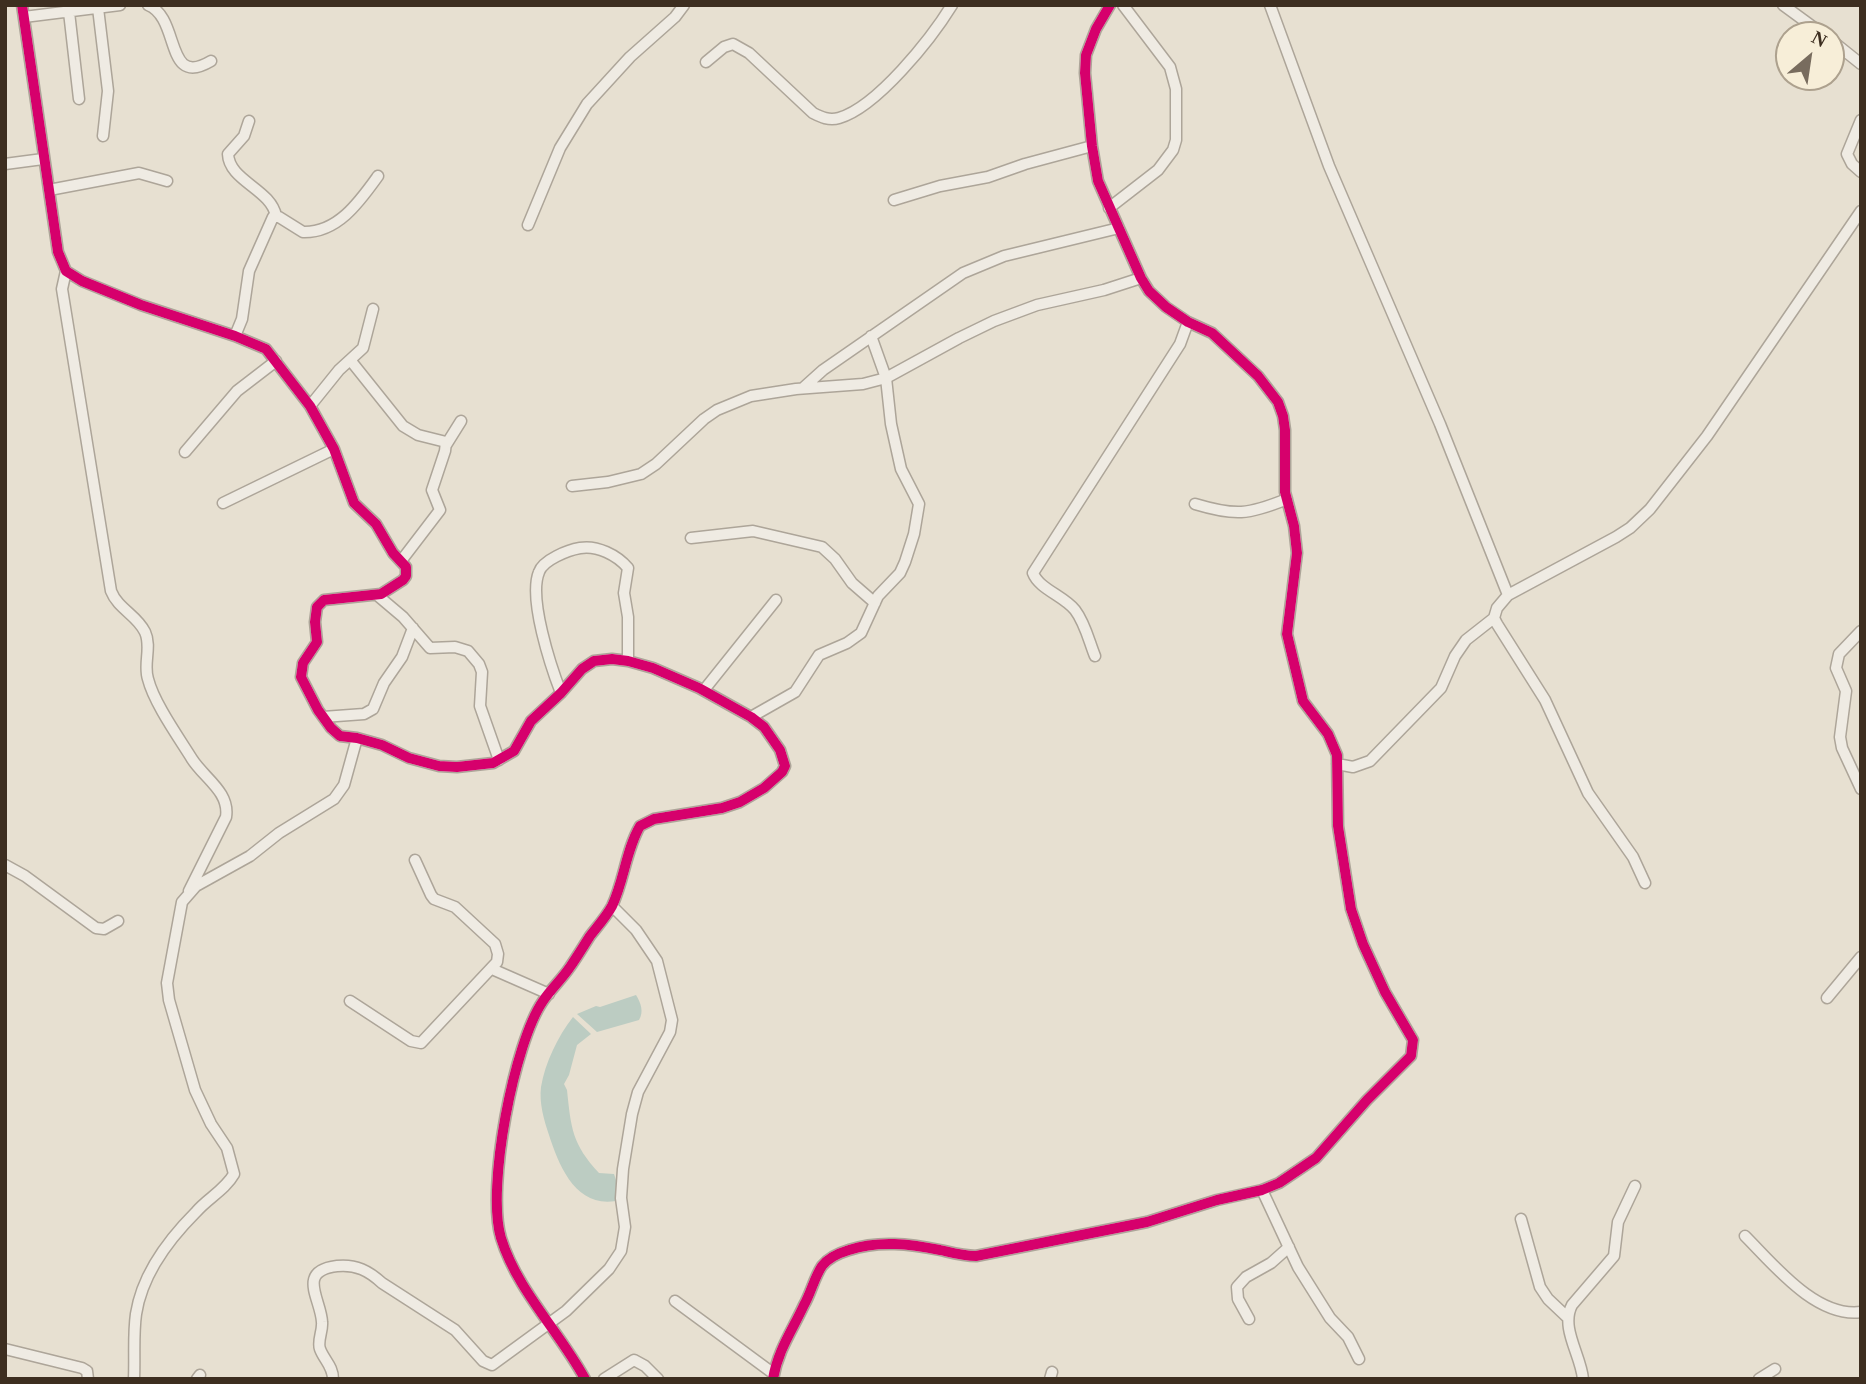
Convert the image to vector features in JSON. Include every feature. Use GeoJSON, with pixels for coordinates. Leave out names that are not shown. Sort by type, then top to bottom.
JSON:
{"type":"FeatureCollection","features":[{"type":"Feature","properties":{"kind":"street"},"geometry":{"type":"LineString","coordinates":[[22,5],[58,252],[66,271],[82,281],[141,305],[266,349],[310,406],[334,449],[354,503],[376,524],[407,571],[403,580],[377,595],[324,600],[317,607],[317,642],[303,663],[300,677],[323,717],[340,736],[382,744],[409,758],[439,766],[479,765],[499,760],[514,751],[531,721],[561,694],[588,664],[600,659],[628,661],[704,690],[764,727],[780,750],[785,766],[782,772],[764,788],[740,802],[722,808],[675,814],[645,822],[638,831],[612,906],[536,1015],[520,1057],[497,1169],[497,1214],[502,1240],[509,1259],[585,1379]]}},
{"type":"Feature","properties":{"kind":"street"},"geometry":{"type":"LineString","coordinates":[[24,17],[120,5]]}},
{"type":"Feature","properties":{"kind":"street"},"geometry":{"type":"LineString","coordinates":[[148,5],[157,9],[165,20],[175,55],[180,60],[191,67],[199,68],[211,61]]}},
{"type":"Feature","properties":{"kind":"street"},"geometry":{"type":"LineString","coordinates":[[528,225],[560,148],[587,104],[630,57],[675,17],[684,5]]}},
{"type":"Feature","properties":{"kind":"street"},"geometry":{"type":"LineString","coordinates":[[706,62],[724,47],[733,44],[748,54],[813,113],[824,119],[837,119],[867,103],[903,69],[952,5]]}},
{"type":"Feature","properties":{"kind":"street"},"geometry":{"type":"LineString","coordinates":[[675,1301],[773,1376],[786,1338],[803,1309],[817,1276],[828,1260],[839,1253],[872,1244],[889,1243],[976,1256],[1147,1222],[1217,1200],[1262,1190],[1294,1174],[1316,1158],[1367,1100],[1408,1062],[1413,1048],[1413,1040],[1404,1021],[1385,992],[1363,944],[1351,909],[1338,825],[1337,755],[1332,741],[1303,701],[1287,634],[1297,553],[1284,475],[1285,430],[1278,402],[1258,376],[1212,333],[1188,322],[1157,300],[1141,278],[1097,181],[1085,73],[1086,55],[1096,29],[1110,5]]}},
{"type":"Feature","properties":{"kind":"street"},"geometry":{"type":"LineString","coordinates":[[1109,208],[1158,170],[1173,150],[1176,140],[1175,89],[1170,67],[1123,5]]}},
{"type":"Feature","properties":{"kind":"street"},"geometry":{"type":"LineString","coordinates":[[1270,5],[1329,166],[1440,424],[1508,595]]}},
{"type":"Feature","properties":{"kind":"street"},"geometry":{"type":"LineString","coordinates":[[1783,5],[1805,21]]}},
{"type":"Feature","properties":{"kind":"street"},"geometry":{"type":"LineString","coordinates":[[98,8],[107,91],[103,136]]}},
{"type":"Feature","properties":{"kind":"street"},"geometry":{"type":"LineString","coordinates":[[69,12],[79,99]]}},
{"type":"Feature","properties":{"kind":"street"},"geometry":{"type":"LineString","coordinates":[[1845,51],[1861,64]]}},
{"type":"Feature","properties":{"kind":"street"},"geometry":{"type":"LineString","coordinates":[[1861,120],[1847,154],[1852,164],[1861,172]]}},
{"type":"Feature","properties":{"kind":"street"},"geometry":{"type":"LineString","coordinates":[[249,121],[244,136],[228,154],[229,165],[272,205],[276,216],[303,232],[327,227],[350,212],[378,176]]}},
{"type":"Feature","properties":{"kind":"street"},"geometry":{"type":"LineString","coordinates":[[894,200],[940,186],[988,177],[1092,146]]}},
{"type":"Feature","properties":{"kind":"street"},"geometry":{"type":"LineString","coordinates":[[5,164],[43,159]]}},
{"type":"Feature","properties":{"kind":"street"},"geometry":{"type":"LineString","coordinates":[[49,190],[139,173],[167,181]]}},
{"type":"Feature","properties":{"kind":"street"},"geometry":{"type":"LineString","coordinates":[[1337,764],[1353,767],[1370,761],[1441,688],[1455,656],[1466,640],[1494,618],[1497,608],[1508,595],[1616,537],[1641,518],[1707,436],[1861,211]]}},
{"type":"Feature","properties":{"kind":"street"},"geometry":{"type":"LineString","coordinates":[[235,336],[242,319],[250,271],[270,222],[276,216]]}},
{"type":"Feature","properties":{"kind":"street"},"geometry":{"type":"LineString","coordinates":[[803,388],[823,370],[952,280],[984,263],[1119,228]]}},
{"type":"Feature","properties":{"kind":"street"},"geometry":{"type":"LineString","coordinates":[[66,271],[62,289],[111,590],[121,608],[146,634],[147,679],[157,701],[191,758],[216,788],[228,808],[183,902],[167,983],[169,1000],[195,1090],[211,1124],[227,1148],[234,1174],[229,1182],[196,1211],[156,1261],[144,1286],[137,1311],[134,1379]]}},
{"type":"Feature","properties":{"kind":"street"},"geometry":{"type":"LineString","coordinates":[[572,486],[608,482],[641,474],[717,411],[751,396],[803,388],[863,384],[886,378],[994,321],[1037,305],[1141,278]]}},
{"type":"Feature","properties":{"kind":"street"},"geometry":{"type":"LineString","coordinates":[[310,406],[339,370],[363,348],[373,309]]}},
{"type":"Feature","properties":{"kind":"street"},"geometry":{"type":"LineString","coordinates":[[1095,656],[1076,611],[1038,581],[1033,573],[1177,350],[1188,322]]}},
{"type":"Feature","properties":{"kind":"street"},"geometry":{"type":"LineString","coordinates":[[751,717],[795,692],[819,655],[855,639],[861,633],[884,588],[900,573],[919,514],[919,505],[900,461],[891,424],[886,378],[871,336]]}},
{"type":"Feature","properties":{"kind":"street"},"geometry":{"type":"LineString","coordinates":[[351,360],[403,426],[418,435],[446,442],[446,445]]}},
{"type":"Feature","properties":{"kind":"street"},"geometry":{"type":"LineString","coordinates":[[185,452],[237,391],[276,361]]}},
{"type":"Feature","properties":{"kind":"street"},"geometry":{"type":"LineString","coordinates":[[401,561],[440,510],[432,490],[446,445],[461,421]]}},
{"type":"Feature","properties":{"kind":"street"},"geometry":{"type":"LineString","coordinates":[[223,503],[334,449]]}},
{"type":"Feature","properties":{"kind":"street"},"geometry":{"type":"LineString","coordinates":[[1195,504],[1240,514],[1266,508],[1287,499]]}},
{"type":"Feature","properties":{"kind":"street"},"geometry":{"type":"LineString","coordinates":[[691,538],[752,531],[822,547],[835,559],[852,583],[875,603]]}},
{"type":"Feature","properties":{"kind":"street"},"geometry":{"type":"LineString","coordinates":[[561,694],[541,630],[537,589],[540,568],[561,555],[576,548],[598,549],[620,559],[628,568],[624,593],[628,617],[628,661]]}},
{"type":"Feature","properties":{"kind":"street"},"geometry":{"type":"LineString","coordinates":[[377,595],[430,648],[455,646],[468,651],[479,664],[482,672],[480,706],[499,760]]}},
{"type":"Feature","properties":{"kind":"street"},"geometry":{"type":"LineString","coordinates":[[704,690],[776,600]]}},
{"type":"Feature","properties":{"kind":"street"},"geometry":{"type":"LineString","coordinates":[[1494,618],[1545,700],[1588,793],[1633,857],[1645,884]]}},
{"type":"Feature","properties":{"kind":"street"},"geometry":{"type":"LineString","coordinates":[[323,717],[364,714],[373,709],[389,674],[402,657],[412,628]]}},
{"type":"Feature","properties":{"kind":"street"},"geometry":{"type":"LineString","coordinates":[[1861,631],[1839,654],[1836,668],[1846,691],[1840,737],[1842,748],[1861,789]]}},
{"type":"Feature","properties":{"kind":"street"},"geometry":{"type":"LineString","coordinates":[[188,893],[250,856],[279,833],[334,799],[344,785],[356,738]]}},
{"type":"Feature","properties":{"kind":"street"},"geometry":{"type":"LineString","coordinates":[[350,1001],[411,1041],[421,1042],[492,970],[498,954],[495,944],[455,907],[435,900],[415,860]]}},
{"type":"Feature","properties":{"kind":"street"},"geometry":{"type":"LineString","coordinates":[[5,865],[47,891],[96,928],[104,929],[118,921]]}},
{"type":"Feature","properties":{"kind":"street"},"geometry":{"type":"LineString","coordinates":[[333,1379],[330,1363],[320,1349],[322,1316],[313,1286],[314,1279],[325,1268],[350,1266],[372,1274],[455,1330],[483,1361],[492,1365],[549,1324],[593,1286],[617,1259],[625,1227],[621,1198],[623,1169],[638,1092],[665,1044],[672,1020],[657,961],[636,930],[612,906]]}},
{"type":"Feature","properties":{"kind":"street"},"geometry":{"type":"LineString","coordinates":[[1827,998],[1861,957]]}},
{"type":"Feature","properties":{"kind":"street"},"geometry":{"type":"LineString","coordinates":[[492,970],[549,994]]}},
{"type":"Feature","properties":{"kind":"street"},"geometry":{"type":"LineString","coordinates":[[1583,1379],[1582,1366],[1567,1317],[1572,1305],[1615,1256],[1618,1222],[1635,1186]]}},
{"type":"Feature","properties":{"kind":"street"},"geometry":{"type":"LineString","coordinates":[[1262,1190],[1322,1308],[1348,1337],[1359,1359]]}},
{"type":"Feature","properties":{"kind":"street"},"geometry":{"type":"LineString","coordinates":[[1521,1219],[1540,1287],[1567,1317]]}},
{"type":"Feature","properties":{"kind":"street"},"geometry":{"type":"LineString","coordinates":[[1745,1236],[1811,1297],[1840,1312],[1861,1312]]}},
{"type":"Feature","properties":{"kind":"street"},"geometry":{"type":"LineString","coordinates":[[1249,1319],[1238,1299],[1237,1287],[1246,1277],[1271,1264],[1289,1247]]}},
{"type":"Feature","properties":{"kind":"street"},"geometry":{"type":"LineString","coordinates":[[5,1349],[82,1368],[87,1371],[88,1379]]}},
{"type":"Feature","properties":{"kind":"street"},"geometry":{"type":"LineString","coordinates":[[604,1379],[634,1360],[645,1366],[658,1379]]}},
{"type":"Feature","properties":{"kind":"street"},"geometry":{"type":"LineString","coordinates":[[1759,1379],[1775,1369]]}},
{"type":"Feature","properties":{"kind":"shaded area"},"geometry":{"type":"Polygon","coordinates":[[[636,995],[641,1008],[639,1020],[597,1032],[577,1014],[596,1006],[636,995]]]}},
{"type":"Feature","properties":{"kind":"shaded area"},"geometry":{"type":"Polygon","coordinates":[[[573,1017],[591,1034],[577,1045],[564,1084],[574,1135],[583,1153],[599,1173],[614,1174],[617,1183],[616,1201],[590,1198],[571,1182],[558,1159],[541,1105],[541,1087],[549,1059],[573,1017]]]}},
{"type":"Feature","properties":{"kind":"cycle path"},"geometry":{"type":"LineString","coordinates":[[22,5],[58,252],[66,271],[82,281],[141,305],[266,349],[310,406],[334,449],[354,503],[376,524],[393,553],[406,567],[403,580],[381,594],[324,600],[317,607],[317,642],[303,663],[301,677],[331,728],[340,736],[382,745],[409,758],[439,766],[493,763],[514,751],[531,721],[582,669],[594,661],[612,659],[653,668],[699,688],[751,717],[764,727],[780,750],[785,766],[782,772],[764,788],[740,802],[722,808],[654,819],[640,826],[631,845],[612,906],[543,1001],[522,1049],[505,1116],[500,1152],[497,1215],[501,1238],[517,1275],[585,1379]]}},
{"type":"Feature","properties":{"kind":"cycle path"},"geometry":{"type":"LineString","coordinates":[[773,1379],[782,1350],[817,1275],[822,1266],[834,1256],[860,1247],[894,1244],[976,1256],[1147,1222],[1217,1200],[1262,1190],[1279,1183],[1316,1158],[1367,1100],[1411,1056],[1413,1040],[1385,992],[1363,944],[1351,909],[1338,826],[1337,755],[1328,734],[1303,701],[1287,634],[1297,553],[1294,526],[1285,492],[1285,430],[1278,402],[1258,376],[1212,333],[1188,322],[1149,291],[1098,181],[1085,73],[1086,55],[1096,29],[1110,5]]}}]}
